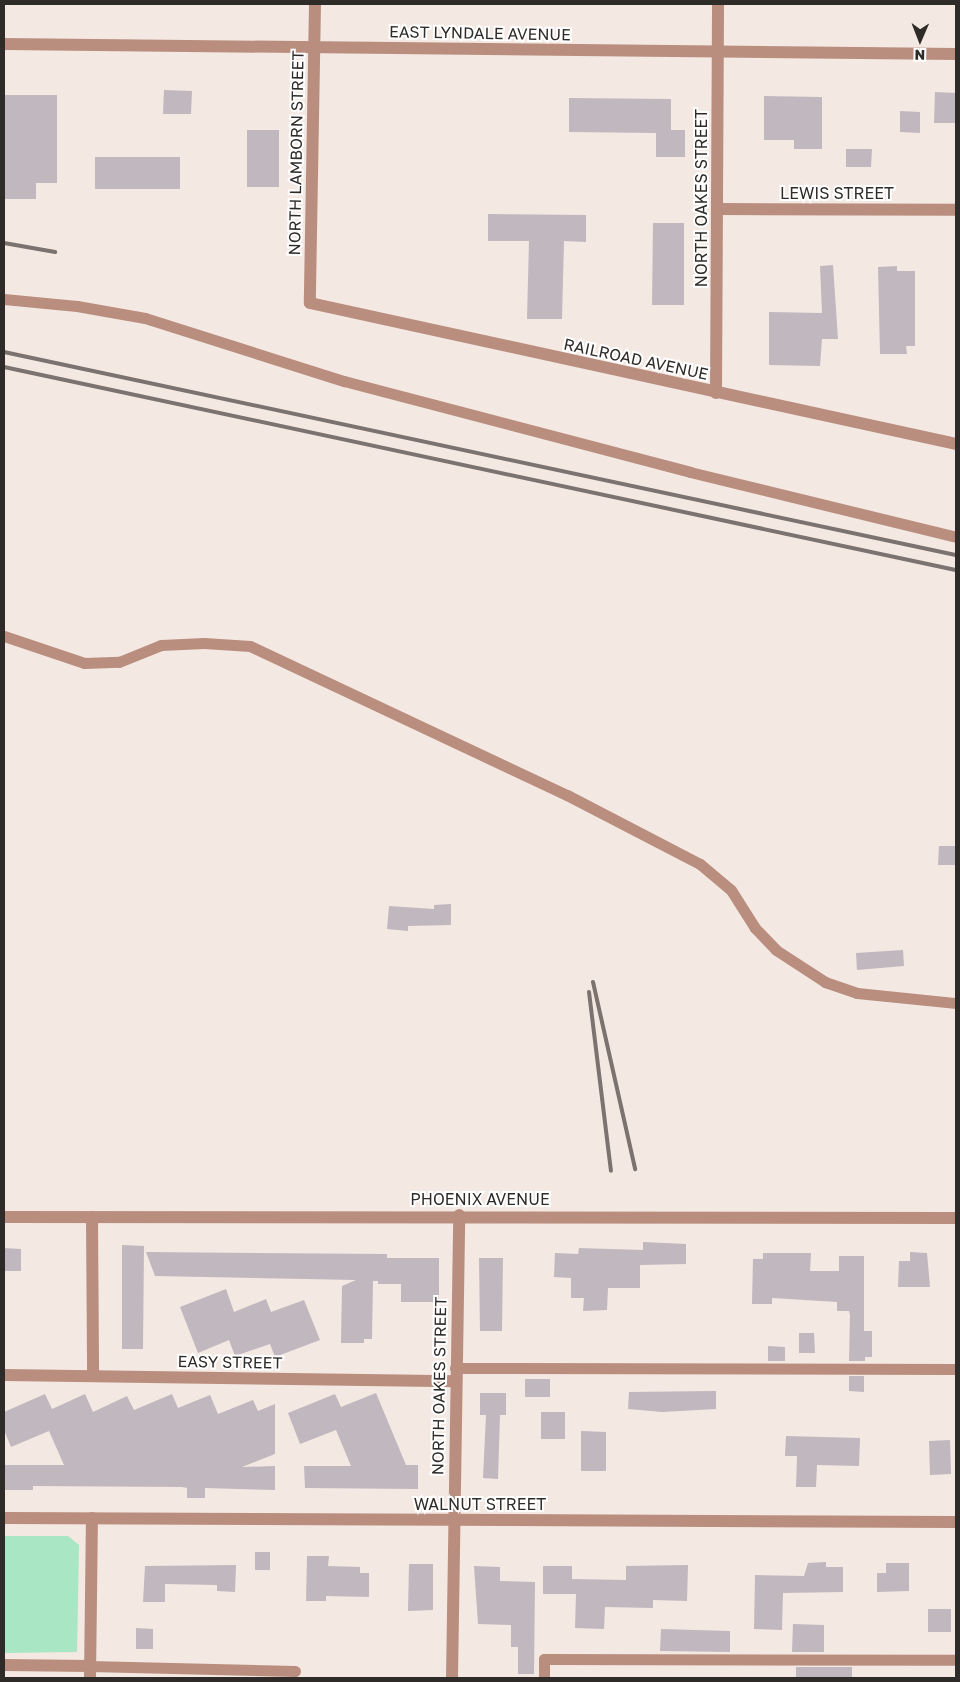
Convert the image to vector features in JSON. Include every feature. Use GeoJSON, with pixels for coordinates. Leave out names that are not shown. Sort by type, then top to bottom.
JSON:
{"type":"FeatureCollection","features":[{"type":"Feature","properties":{"kind":"street","name":"NORTH LAMBORN STREET"},"geometry":{"type":"LineString","coordinates":[[310,303],[315,4]]}},
{"type":"Feature","properties":{"kind":"street","name":"NORTH OAKES STREET"},"geometry":{"type":"LineString","coordinates":[[716,393],[718,4]]}},
{"type":"Feature","properties":{"kind":"street","name":"EAST LYNDALE AVENUE"},"geometry":{"type":"LineString","coordinates":[[4,44],[956,54]]}},
{"type":"Feature","properties":{"kind":"street","name":"LEWIS STREET"},"geometry":{"type":"LineString","coordinates":[[717,209],[956,210]]}},
{"type":"Feature","properties":{"kind":"street","name":"RAILROAD AVENUE"},"geometry":{"type":"LineString","coordinates":[[310,303],[956,444]]}},
{"type":"Feature","properties":{"kind":"street","name":"NORTH OAKES STREET"},"geometry":{"type":"LineString","coordinates":[[452,1678],[455,1375],[459,1215]]}},
{"type":"Feature","properties":{"kind":"street","name":"PHOENIX AVENUE"},"geometry":{"type":"LineString","coordinates":[[4,1217],[459,1215],[956,1218]]}},
{"type":"Feature","properties":{"kind":"street"},"geometry":{"type":"LineString","coordinates":[[92,1217],[93,1376]]}},
{"type":"Feature","properties":{"kind":"street","name":"EASY STREET"},"geometry":{"type":"LineString","coordinates":[[4,1374],[93,1376],[455,1375]]}},
{"type":"Feature","properties":{"kind":"street","name":"WALNUT STREET"},"geometry":{"type":"LineString","coordinates":[[4,1518],[956,1522]]}},
{"type":"Feature","properties":{"kind":"street"},"geometry":{"type":"LineString","coordinates":[[4,1665],[90,1672],[92,1518]]}},
{"type":"Feature","properties":{"kind":"lane"},"geometry":{"type":"LineString","coordinates":[[4,299],[77,306],[145,318],[344,381],[690,472],[956,537]]}},
{"type":"Feature","properties":{"kind":"lane"},"geometry":{"type":"LineString","coordinates":[[4,636],[84,663],[120,662],[161,645],[204,642],[250,646],[567,795],[700,864],[731,890],[755,928],[776,950],[824,982],[857,993],[956,1003]]}},
{"type":"Feature","properties":{"kind":"lane"},"geometry":{"type":"LineString","coordinates":[[455,1375],[956,1369]]}},
{"type":"Feature","properties":{"kind":"lane"},"geometry":{"type":"LineString","coordinates":[[544,1678],[544,1659],[956,1660]]}},
{"type":"Feature","properties":{"kind":"lane"},"geometry":{"type":"LineString","coordinates":[[90,1672],[295,1671]]}},
{"type":"Feature","properties":{"kind":"green space"},"geometry":{"type":"Polygon","coordinates":[[[4,1536],[68,1536],[79,1545],[77,1652],[4,1653],[4,1536]]]}},
{"type":"Feature","properties":{"kind":"building"},"geometry":{"type":"Polygon","coordinates":[[[164,90],[192,91],[191,114],[163,114],[164,90]]]}},
{"type":"Feature","properties":{"kind":"building"},"geometry":{"type":"Polygon","coordinates":[[[935,92],[956,93],[956,123],[934,123],[935,92]]]}},
{"type":"Feature","properties":{"kind":"building"},"geometry":{"type":"Polygon","coordinates":[[[4,95],[57,95],[57,183],[36,183],[36,199],[4,199],[4,95]]]}},
{"type":"Feature","properties":{"kind":"building"},"geometry":{"type":"Polygon","coordinates":[[[764,96],[822,97],[822,149],[794,149],[794,140],[764,140],[764,96]]]}},
{"type":"Feature","properties":{"kind":"building"},"geometry":{"type":"Polygon","coordinates":[[[569,98],[671,99],[671,130],[685,130],[685,157],[656,157],[656,133],[569,132],[569,98]]]}},
{"type":"Feature","properties":{"kind":"building"},"geometry":{"type":"Polygon","coordinates":[[[900,111],[920,112],[920,133],[900,132],[900,111]]]}},
{"type":"Feature","properties":{"kind":"building"},"geometry":{"type":"Polygon","coordinates":[[[247,130],[279,130],[279,187],[247,187],[247,130]]]}},
{"type":"Feature","properties":{"kind":"building"},"geometry":{"type":"Polygon","coordinates":[[[846,149],[872,149],[871,167],[846,167],[846,149]]]}},
{"type":"Feature","properties":{"kind":"building"},"geometry":{"type":"Polygon","coordinates":[[[95,157],[180,157],[180,189],[95,189],[95,157]]]}},
{"type":"Feature","properties":{"kind":"building"},"geometry":{"type":"Polygon","coordinates":[[[488,214],[586,215],[586,242],[564,241],[562,319],[527,319],[529,241],[488,241],[488,214]]]}},
{"type":"Feature","properties":{"kind":"building"},"geometry":{"type":"Polygon","coordinates":[[[653,223],[684,223],[684,305],[652,305],[653,223]]]}},
{"type":"Feature","properties":{"kind":"building"},"geometry":{"type":"Polygon","coordinates":[[[833,265],[838,339],[822,339],[820,366],[769,365],[769,312],[822,313],[820,266],[833,265]]]}},
{"type":"Feature","properties":{"kind":"building"},"geometry":{"type":"Polygon","coordinates":[[[897,266],[897,271],[915,271],[915,346],[906,346],[907,354],[880,354],[878,267],[897,266]]]}},
{"type":"Feature","properties":{"kind":"building"},"geometry":{"type":"Polygon","coordinates":[[[939,846],[956,846],[956,865],[938,865],[939,846]]]}},
{"type":"Feature","properties":{"kind":"building"},"geometry":{"type":"Polygon","coordinates":[[[451,904],[451,925],[408,926],[408,931],[387,929],[389,906],[434,909],[434,905],[451,904]]]}},
{"type":"Feature","properties":{"kind":"building"},"geometry":{"type":"Polygon","coordinates":[[[903,950],[904,966],[857,970],[856,953],[903,950]]]}},
{"type":"Feature","properties":{"kind":"building"},"geometry":{"type":"Polygon","coordinates":[[[643,1242],[686,1244],[686,1264],[640,1265],[640,1288],[608,1288],[607,1310],[583,1311],[584,1298],[571,1298],[571,1278],[554,1277],[555,1253],[578,1254],[579,1248],[643,1250],[643,1242]]]}},
{"type":"Feature","properties":{"kind":"building"},"geometry":{"type":"Polygon","coordinates":[[[122,1245],[144,1246],[143,1349],[122,1349],[122,1245]]]}},
{"type":"Feature","properties":{"kind":"building"},"geometry":{"type":"Polygon","coordinates":[[[4,1248],[21,1249],[21,1271],[4,1271],[4,1248]]]}},
{"type":"Feature","properties":{"kind":"building"},"geometry":{"type":"Polygon","coordinates":[[[146,1252],[387,1254],[387,1258],[439,1258],[439,1302],[401,1302],[401,1284],[378,1284],[378,1281],[373,1281],[372,1339],[364,1339],[364,1343],[341,1343],[342,1286],[356,1280],[155,1276],[146,1252]]]}},
{"type":"Feature","properties":{"kind":"building"},"geometry":{"type":"Polygon","coordinates":[[[910,1252],[927,1253],[930,1287],[898,1287],[899,1261],[910,1261],[910,1252]]]}},
{"type":"Feature","properties":{"kind":"building"},"geometry":{"type":"Polygon","coordinates":[[[763,1253],[811,1253],[810,1271],[839,1271],[839,1256],[864,1256],[864,1331],[872,1331],[872,1357],[865,1357],[865,1361],[849,1361],[850,1315],[849,1311],[837,1311],[837,1302],[772,1298],[772,1304],[752,1304],[753,1259],[763,1259],[763,1253]]]}},
{"type":"Feature","properties":{"kind":"building"},"geometry":{"type":"Polygon","coordinates":[[[479,1258],[503,1258],[502,1331],[480,1331],[479,1258]]]}},
{"type":"Feature","properties":{"kind":"building"},"geometry":{"type":"Polygon","coordinates":[[[226,1289],[234,1312],[266,1299],[271,1312],[304,1300],[320,1340],[275,1357],[270,1344],[235,1356],[229,1340],[198,1353],[180,1307],[226,1289]]]}},
{"type":"Feature","properties":{"kind":"building"},"geometry":{"type":"Polygon","coordinates":[[[799,1333],[814,1333],[815,1353],[799,1353],[799,1333]]]}},
{"type":"Feature","properties":{"kind":"building"},"geometry":{"type":"Polygon","coordinates":[[[768,1346],[785,1347],[785,1361],[768,1361],[768,1346]]]}},
{"type":"Feature","properties":{"kind":"building"},"geometry":{"type":"Polygon","coordinates":[[[849,1376],[864,1376],[864,1392],[849,1391],[849,1376]]]}},
{"type":"Feature","properties":{"kind":"building"},"geometry":{"type":"Polygon","coordinates":[[[525,1379],[550,1379],[550,1397],[525,1397],[525,1379]]]}},
{"type":"Feature","properties":{"kind":"building"},"geometry":{"type":"Polygon","coordinates":[[[716,1391],[716,1409],[662,1412],[628,1409],[629,1392],[716,1391]]]}},
{"type":"Feature","properties":{"kind":"building"},"geometry":{"type":"Polygon","coordinates":[[[376,1393],[406,1465],[418,1465],[418,1489],[305,1488],[304,1466],[351,1466],[336,1430],[300,1444],[288,1413],[335,1394],[341,1407],[376,1393]]]}},
{"type":"Feature","properties":{"kind":"building"},"geometry":{"type":"Polygon","coordinates":[[[480,1393],[506,1393],[506,1415],[500,1415],[498,1479],[483,1478],[486,1415],[480,1415],[480,1393]]]}},
{"type":"Feature","properties":{"kind":"building"},"geometry":{"type":"Polygon","coordinates":[[[45,1394],[52,1409],[85,1394],[93,1412],[127,1396],[134,1410],[172,1394],[178,1408],[210,1395],[218,1414],[253,1400],[258,1411],[275,1404],[275,1454],[242,1467],[275,1466],[275,1490],[205,1488],[205,1498],[187,1498],[187,1488],[182,1487],[33,1486],[33,1490],[4,1490],[4,1465],[64,1465],[49,1431],[11,1447],[4,1430],[4,1412],[45,1394]]]}},
{"type":"Feature","properties":{"kind":"building"},"geometry":{"type":"Polygon","coordinates":[[[541,1412],[565,1412],[565,1439],[541,1439],[541,1412]]]}},
{"type":"Feature","properties":{"kind":"building"},"geometry":{"type":"Polygon","coordinates":[[[581,1431],[606,1432],[606,1471],[581,1471],[581,1431]]]}},
{"type":"Feature","properties":{"kind":"building"},"geometry":{"type":"Polygon","coordinates":[[[786,1436],[860,1438],[859,1466],[817,1465],[816,1487],[796,1487],[797,1456],[785,1456],[786,1436]]]}},
{"type":"Feature","properties":{"kind":"building"},"geometry":{"type":"Polygon","coordinates":[[[950,1440],[951,1474],[930,1475],[929,1441],[950,1440]]]}},
{"type":"Feature","properties":{"kind":"building"},"geometry":{"type":"Polygon","coordinates":[[[255,1552],[270,1552],[270,1570],[255,1570],[255,1552]]]}},
{"type":"Feature","properties":{"kind":"building"},"geometry":{"type":"Polygon","coordinates":[[[307,1556],[329,1556],[328,1566],[360,1567],[360,1573],[369,1573],[369,1597],[326,1596],[326,1601],[306,1601],[307,1556]]]}},
{"type":"Feature","properties":{"kind":"building"},"geometry":{"type":"Polygon","coordinates":[[[826,1562],[826,1567],[843,1567],[843,1592],[783,1593],[782,1630],[754,1629],[755,1575],[804,1576],[808,1563],[826,1562]]]}},
{"type":"Feature","properties":{"kind":"building"},"geometry":{"type":"Polygon","coordinates":[[[886,1563],[909,1563],[909,1591],[877,1592],[877,1573],[886,1573],[886,1563]]]}},
{"type":"Feature","properties":{"kind":"building"},"geometry":{"type":"Polygon","coordinates":[[[409,1564],[433,1564],[433,1610],[408,1611],[409,1564]]]}},
{"type":"Feature","properties":{"kind":"building"},"geometry":{"type":"Polygon","coordinates":[[[236,1565],[235,1592],[217,1591],[217,1585],[165,1584],[165,1602],[143,1602],[145,1566],[236,1565]]]}},
{"type":"Feature","properties":{"kind":"building"},"geometry":{"type":"Polygon","coordinates":[[[688,1565],[687,1601],[653,1600],[653,1608],[605,1607],[604,1629],[575,1628],[576,1594],[543,1594],[543,1566],[572,1566],[572,1579],[626,1580],[626,1566],[688,1565]]]}},
{"type":"Feature","properties":{"kind":"building"},"geometry":{"type":"Polygon","coordinates":[[[474,1566],[500,1567],[500,1581],[535,1582],[534,1674],[518,1674],[518,1647],[511,1647],[511,1625],[478,1624],[474,1566]]]}},
{"type":"Feature","properties":{"kind":"building"},"geometry":{"type":"Polygon","coordinates":[[[928,1609],[951,1609],[951,1632],[928,1632],[928,1609]]]}},
{"type":"Feature","properties":{"kind":"building"},"geometry":{"type":"Polygon","coordinates":[[[793,1624],[824,1625],[824,1652],[792,1652],[793,1624]]]}},
{"type":"Feature","properties":{"kind":"building"},"geometry":{"type":"Polygon","coordinates":[[[136,1628],[153,1629],[153,1649],[136,1649],[136,1628]]]}},
{"type":"Feature","properties":{"kind":"building"},"geometry":{"type":"Polygon","coordinates":[[[661,1629],[730,1631],[730,1652],[660,1651],[661,1629]]]}},
{"type":"Feature","properties":{"kind":"building"},"geometry":{"type":"Polygon","coordinates":[[[796,1667],[852,1667],[852,1678],[796,1678],[796,1667]]]}},
{"type":"Feature","properties":{"kind":"railway"},"geometry":{"type":"LineString","coordinates":[[4,243],[55,252]]}},
{"type":"Feature","properties":{"kind":"railway"},"geometry":{"type":"LineString","coordinates":[[4,352],[956,555]]}},
{"type":"Feature","properties":{"kind":"railway"},"geometry":{"type":"LineString","coordinates":[[4,367],[956,570]]}},
{"type":"Feature","properties":{"kind":"railway"},"geometry":{"type":"LineString","coordinates":[[593,982],[635,1169]]}},
{"type":"Feature","properties":{"kind":"railway"},"geometry":{"type":"LineString","coordinates":[[589,992],[611,1171]]}}]}
